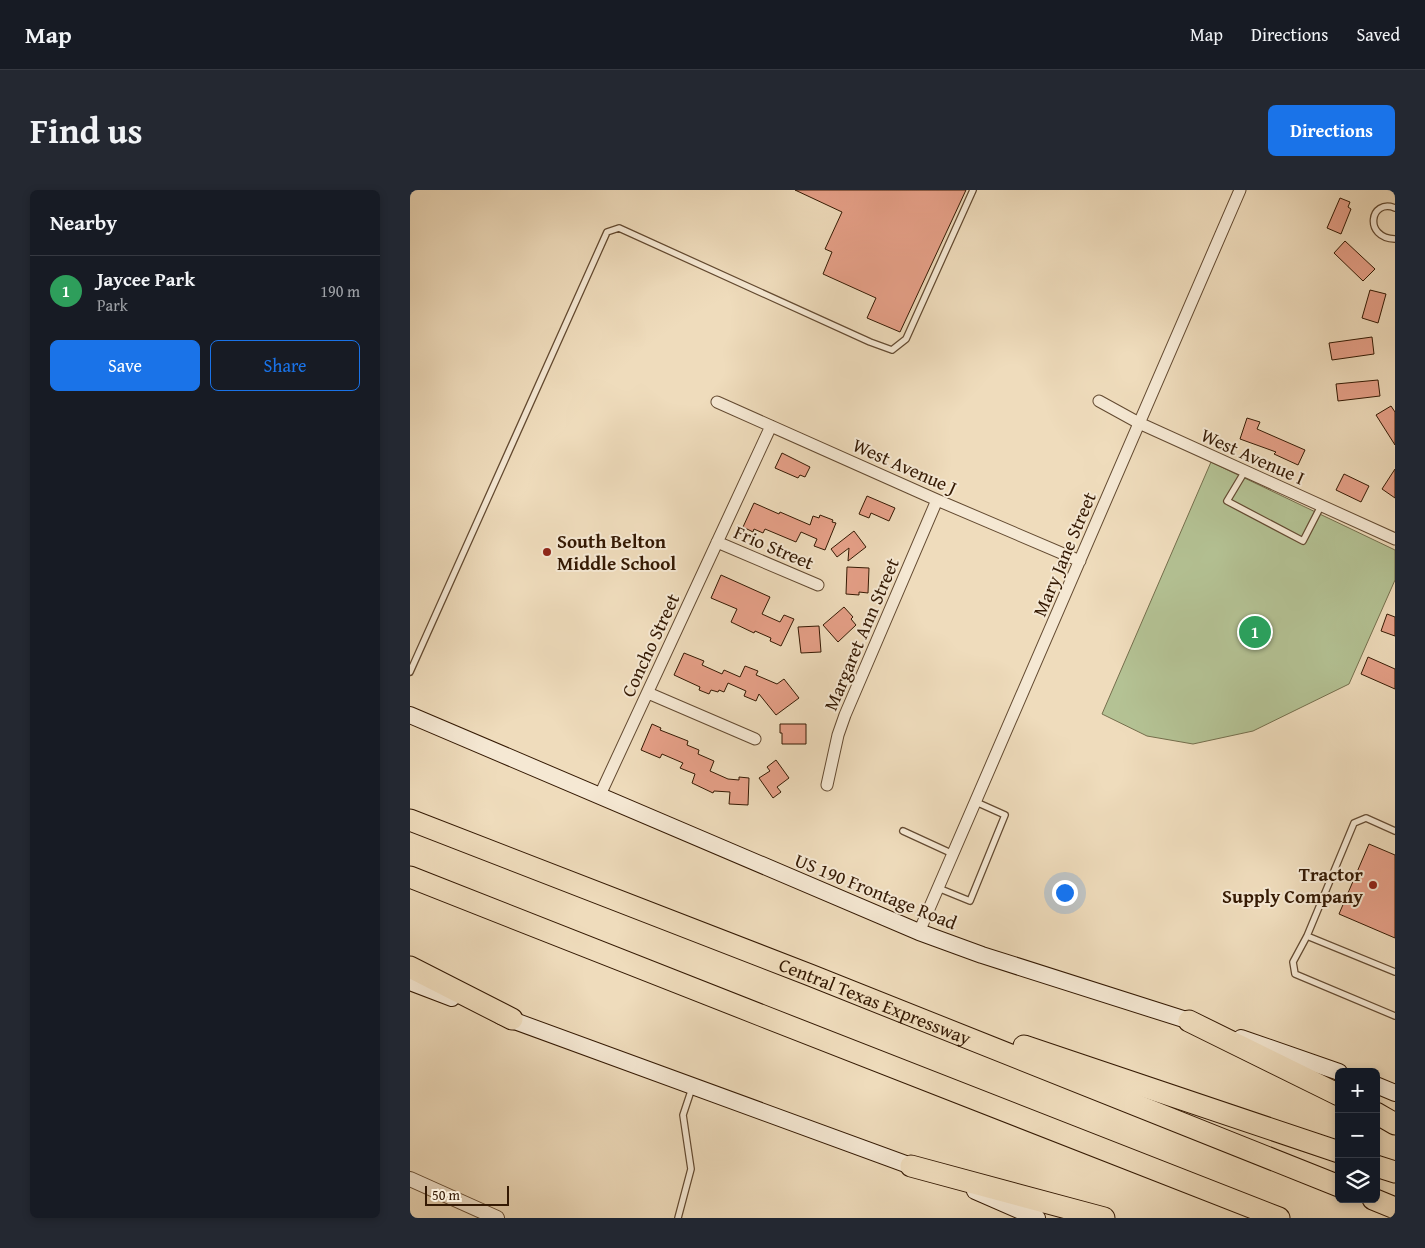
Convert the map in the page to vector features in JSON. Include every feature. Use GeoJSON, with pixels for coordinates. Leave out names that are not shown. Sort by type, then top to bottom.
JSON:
{"type":"FeatureCollection","features":[{"type":"Feature","properties":{"kind":"highway","name":"Central Texas Expressway"},"geometry":{"type":"LineString","coordinates":[[410,820],[810,975],[1335,1184]]}},
{"type":"Feature","properties":{"kind":"highway"},"geometry":{"type":"LineString","coordinates":[[410,877],[1279,1218]]}},
{"type":"Feature","properties":{"kind":"highway"},"geometry":{"type":"LineString","coordinates":[[410,967],[512,1019]]}},
{"type":"Feature","properties":{"kind":"highway"},"geometry":{"type":"LineString","coordinates":[[810,975],[1335,1150]]}},
{"type":"Feature","properties":{"kind":"highway"},"geometry":{"type":"LineString","coordinates":[[1189,1021],[1335,1093]]}},
{"type":"Feature","properties":{"kind":"highway"},"geometry":{"type":"LineString","coordinates":[[1380,1115],[1395,1124]]}},
{"type":"Feature","properties":{"kind":"highway"},"geometry":{"type":"LineString","coordinates":[[912,1166],[1104,1218]]}},
{"type":"Feature","properties":{"kind":"highway"},"geometry":{"type":"LineString","coordinates":[[1380,1167],[1395,1172]]}},
{"type":"Feature","properties":{"kind":"highway"},"geometry":{"type":"LineString","coordinates":[[1380,1202],[1395,1208]]}},
{"type":"Feature","properties":{"kind":"main road","name":"US 190 Frontage Road"},"geometry":{"type":"LineString","coordinates":[[410,715],[919,932],[982,955],[1189,1021],[1335,1071]]}},
{"type":"Feature","properties":{"kind":"main road"},"geometry":{"type":"LineString","coordinates":[[410,982],[912,1166],[1037,1218]]}},
{"type":"Feature","properties":{"kind":"main road"},"geometry":{"type":"LineString","coordinates":[[1380,1086],[1395,1092]]}},
{"type":"Feature","properties":{"kind":"street","name":"Mary Jane Street"},"geometry":{"type":"LineString","coordinates":[[919,932],[1240,190]]}},
{"type":"Feature","properties":{"kind":"street","name":"West Avenue I"},"geometry":{"type":"LineString","coordinates":[[1099,401],[1139,423],[1395,539]]}},
{"type":"Feature","properties":{"kind":"street","name":"West Avenue J"},"geometry":{"type":"LineString","coordinates":[[717,402],[1080,561]]}},
{"type":"Feature","properties":{"kind":"street","name":"Concho Street"},"geometry":{"type":"LineString","coordinates":[[599,797],[771,426]]}},
{"type":"Feature","properties":{"kind":"street","name":"Margaret Ann Street"},"geometry":{"type":"LineString","coordinates":[[827,785],[838,735],[843,722],[937,500]]}},
{"type":"Feature","properties":{"kind":"street","name":"Frio Street"},"geometry":{"type":"LineString","coordinates":[[717,542],[818,585]]}},
{"type":"Feature","properties":{"kind":"street"},"geometry":{"type":"LineString","coordinates":[[648,693],[755,739]]}},
{"type":"Feature","properties":{"kind":"street"},"geometry":{"type":"LineString","coordinates":[[410,1179],[497,1218]]}},
{"type":"Feature","properties":{"kind":"lane"},"geometry":{"type":"LineString","coordinates":[[410,672],[607,232],[619,228],[870,342],[892,350],[906,339],[973,190]]}},
{"type":"Feature","properties":{"kind":"lane"},"geometry":{"type":"LineString","coordinates":[[1395,208],[1390,206],[1382,207],[1378,209],[1374,217],[1375,228],[1378,233],[1387,238],[1395,239]]}},
{"type":"Feature","properties":{"kind":"lane"},"geometry":{"type":"LineString","coordinates":[[1245,472],[1227,501],[1303,541],[1322,506]]}},
{"type":"Feature","properties":{"kind":"lane"},"geometry":{"type":"LineString","coordinates":[[938,888],[970,901],[1005,815],[976,802]]}},
{"type":"Feature","properties":{"kind":"lane"},"geometry":{"type":"LineString","coordinates":[[1395,831],[1366,818],[1354,823],[1307,936],[1293,962],[1295,974],[1395,1016]]}},
{"type":"Feature","properties":{"kind":"lane"},"geometry":{"type":"LineString","coordinates":[[903,831],[953,854]]}},
{"type":"Feature","properties":{"kind":"lane"},"geometry":{"type":"LineString","coordinates":[[1307,936],[1395,972]]}},
{"type":"Feature","properties":{"kind":"lane"},"geometry":{"type":"LineString","coordinates":[[678,1218],[691,1169],[683,1115],[692,1086]]}},
{"type":"Feature","properties":{"kind":"green space"},"geometry":{"type":"Polygon","coordinates":[[[1211,462],[1395,550],[1395,580],[1349,684],[1253,731],[1193,744],[1147,736],[1102,714],[1211,462]]]}},
{"type":"Feature","properties":{"kind":"building"},"geometry":{"type":"Polygon","coordinates":[[[795,190],[966,190],[900,332],[867,318],[876,298],[823,274],[832,252],[825,249],[842,212],[795,190]]]}},
{"type":"Feature","properties":{"kind":"building"},"geometry":{"type":"Polygon","coordinates":[[[1340,198],[1350,202],[1348,207],[1351,209],[1341,234],[1327,228],[1340,198]]]}},
{"type":"Feature","properties":{"kind":"building"},"geometry":{"type":"Polygon","coordinates":[[[1345,241],[1375,269],[1363,281],[1334,253],[1345,241]]]}},
{"type":"Feature","properties":{"kind":"building"},"geometry":{"type":"Polygon","coordinates":[[[1370,290],[1386,294],[1378,323],[1362,318],[1370,290]]]}},
{"type":"Feature","properties":{"kind":"building"},"geometry":{"type":"Polygon","coordinates":[[[1372,337],[1374,354],[1332,360],[1329,343],[1372,337]]]}},
{"type":"Feature","properties":{"kind":"building"},"geometry":{"type":"Polygon","coordinates":[[[1378,380],[1380,396],[1338,401],[1336,384],[1378,380]]]}},
{"type":"Feature","properties":{"kind":"building"},"geometry":{"type":"Polygon","coordinates":[[[1391,406],[1395,412],[1395,445],[1376,415],[1391,406]]]}},
{"type":"Feature","properties":{"kind":"building"},"geometry":{"type":"Polygon","coordinates":[[[1247,418],[1260,422],[1257,429],[1305,450],[1298,465],[1274,454],[1276,452],[1240,439],[1247,418]]]}},
{"type":"Feature","properties":{"kind":"building"},"geometry":{"type":"Polygon","coordinates":[[[782,453],[810,467],[805,477],[800,475],[798,478],[775,468],[782,453]]]}},
{"type":"Feature","properties":{"kind":"building"},"geometry":{"type":"Polygon","coordinates":[[[1395,469],[1395,498],[1382,489],[1395,469]]]}},
{"type":"Feature","properties":{"kind":"building"},"geometry":{"type":"Polygon","coordinates":[[[1344,474],[1369,486],[1361,502],[1336,490],[1344,474]]]}},
{"type":"Feature","properties":{"kind":"building"},"geometry":{"type":"Polygon","coordinates":[[[867,496],[895,508],[889,521],[871,513],[869,518],[859,514],[867,496]]]}},
{"type":"Feature","properties":{"kind":"building"},"geometry":{"type":"Polygon","coordinates":[[[754,503],[810,525],[813,516],[819,518],[820,515],[833,520],[832,522],[836,523],[825,550],[814,546],[817,539],[801,532],[796,542],[765,529],[763,533],[754,529],[753,532],[743,527],[754,503]]]}},
{"type":"Feature","properties":{"kind":"building"},"geometry":{"type":"Polygon","coordinates":[[[854,531],[866,547],[848,561],[849,548],[837,557],[831,549],[854,531]]]}},
{"type":"Feature","properties":{"kind":"building"},"geometry":{"type":"Polygon","coordinates":[[[847,567],[869,568],[868,593],[859,592],[859,595],[846,594],[847,567]]]}},
{"type":"Feature","properties":{"kind":"building"},"geometry":{"type":"Polygon","coordinates":[[[721,575],[770,597],[762,614],[780,622],[784,615],[794,619],[781,646],[770,641],[771,638],[755,631],[754,633],[731,622],[737,609],[711,598],[721,575]]]}},
{"type":"Feature","properties":{"kind":"building"},"geometry":{"type":"Polygon","coordinates":[[[844,607],[853,617],[851,619],[856,625],[838,642],[823,625],[844,607]]]}},
{"type":"Feature","properties":{"kind":"building"},"geometry":{"type":"Polygon","coordinates":[[[1387,614],[1395,617],[1395,636],[1381,631],[1387,614]]]}},
{"type":"Feature","properties":{"kind":"building"},"geometry":{"type":"Polygon","coordinates":[[[819,626],[821,652],[801,653],[798,627],[819,626]]]}},
{"type":"Feature","properties":{"kind":"building"},"geometry":{"type":"Polygon","coordinates":[[[684,653],[704,661],[702,665],[722,674],[724,670],[740,677],[745,666],[758,671],[756,675],[777,684],[784,679],[799,698],[776,715],[759,694],[756,701],[744,696],[746,691],[728,683],[724,692],[711,690],[709,694],[699,690],[700,687],[674,675],[684,653]]]}},
{"type":"Feature","properties":{"kind":"building"},"geometry":{"type":"Polygon","coordinates":[[[1368,657],[1395,669],[1395,689],[1361,674],[1368,657]]]}},
{"type":"Feature","properties":{"kind":"building"},"geometry":{"type":"Polygon","coordinates":[[[652,724],[661,728],[660,730],[688,741],[687,745],[699,750],[698,754],[714,761],[710,771],[728,779],[739,780],[739,777],[749,778],[748,805],[729,804],[730,792],[714,791],[713,793],[692,783],[695,774],[680,768],[683,763],[662,754],[660,758],[641,750],[652,724]]]}},
{"type":"Feature","properties":{"kind":"building"},"geometry":{"type":"Polygon","coordinates":[[[780,724],[806,724],[806,744],[782,744],[780,724]]]}},
{"type":"Feature","properties":{"kind":"building"},"geometry":{"type":"Polygon","coordinates":[[[776,760],[789,778],[777,787],[781,792],[773,798],[759,778],[770,771],[767,767],[776,760]]]}},
{"type":"Feature","properties":{"kind":"building","name":"Tractor Supply Company"},"geometry":{"type":"Polygon","coordinates":[[[1369,844],[1395,855],[1395,938],[1339,914],[1369,844]]]}},
{"type":"Feature","properties":{"kind":"place","name":"South Belton Middle School"},"geometry":{"type":"Point","coordinates":[547,552]}},
{"type":"Feature","properties":{"kind":"place","name":"Jaycee Park"},"geometry":{"type":"Point","coordinates":[1255,632]}},
{"type":"Feature","properties":{"kind":"place","name":"Tractor Supply Company"},"geometry":{"type":"Point","coordinates":[1373,885]}}]}
